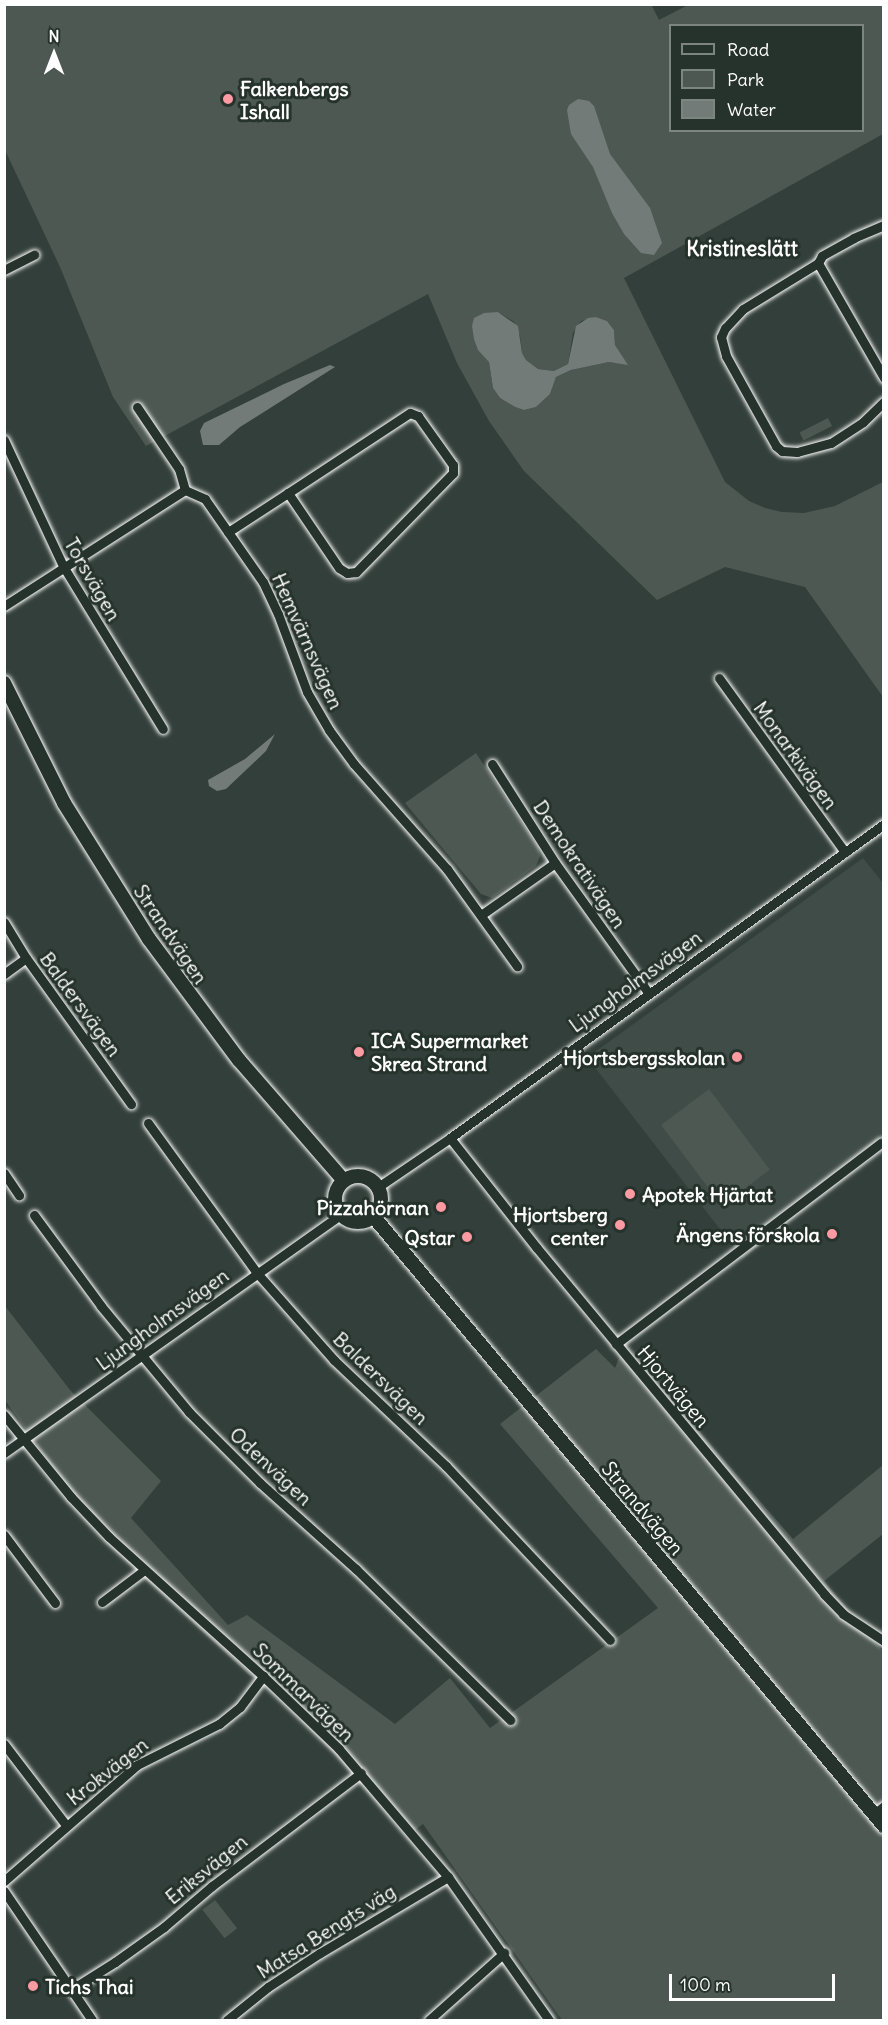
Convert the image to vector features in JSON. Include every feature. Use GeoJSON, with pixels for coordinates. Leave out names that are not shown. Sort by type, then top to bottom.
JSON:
{"type":"FeatureCollection","features":[{"type":"Feature","properties":{"kind":"street"},"geometry":{"type":"LineString","coordinates":[[884,225],[822,256],[818,263],[734,316],[721,337],[726,356],[776,446],[782,451],[797,452],[831,442],[863,422],[884,402]]}},
{"type":"Feature","properties":{"kind":"street"},"geometry":{"type":"LineString","coordinates":[[4,270],[34,255]]}},
{"type":"Feature","properties":{"kind":"street"},"geometry":{"type":"LineString","coordinates":[[818,263],[884,378]]}},
{"type":"Feature","properties":{"kind":"street"},"geometry":{"type":"LineString","coordinates":[[4,606],[184,490],[179,469],[137,407]]}},
{"type":"Feature","properties":{"kind":"street"},"geometry":{"type":"LineString","coordinates":[[228,532],[410,413],[418,416],[453,465],[453,473],[356,572],[347,573],[339,568],[288,493]]}},
{"type":"Feature","properties":{"kind":"street","name":"Torsvägen"},"geometry":{"type":"LineString","coordinates":[[4,440],[63,566],[162,729]]}},
{"type":"Feature","properties":{"kind":"street","name":"Hemvärnsvägen"},"geometry":{"type":"LineString","coordinates":[[184,490],[205,499],[272,598],[307,692],[329,730],[354,764],[447,869],[517,966]]}},
{"type":"Feature","properties":{"kind":"street","name":"Monarkivägen"},"geometry":{"type":"LineString","coordinates":[[719,678],[846,852]]}},
{"type":"Feature","properties":{"kind":"street","name":"Strandvägen"},"geometry":{"type":"LineString","coordinates":[[4,683],[64,803],[149,939],[239,1060],[344,1181]]}},
{"type":"Feature","properties":{"kind":"street","name":"Demokrativägen"},"geometry":{"type":"LineString","coordinates":[[492,764],[555,863],[648,994]]}},
{"type":"Feature","properties":{"kind":"street","name":"Ljungholmsvägen"},"geometry":{"type":"LineString","coordinates":[[378,1187],[450,1138],[884,824]]}},
{"type":"Feature","properties":{"kind":"street"},"geometry":{"type":"LineString","coordinates":[[480,915],[555,863]]}},
{"type":"Feature","properties":{"kind":"street","name":"Baldersvägen"},"geometry":{"type":"LineString","coordinates":[[4,922],[26,958],[131,1104]]}},
{"type":"Feature","properties":{"kind":"street"},"geometry":{"type":"LineString","coordinates":[[4,974],[26,958]]}},
{"type":"Feature","properties":{"kind":"street","name":"Baldersvägen"},"geometry":{"type":"LineString","coordinates":[[147,1123],[257,1273],[334,1360],[446,1466],[610,1640]]}},
{"type":"Feature","properties":{"kind":"street","name":"Hjortvägen"},"geometry":{"type":"LineString","coordinates":[[450,1138],[616,1344],[824,1594],[843,1614],[884,1641]]}},
{"type":"Feature","properties":{"kind":"street"},"geometry":{"type":"LineString","coordinates":[[616,1344],[881,1143]]}},
{"type":"Feature","properties":{"kind":"street"},"geometry":{"type":"LineString","coordinates":[[4,1173],[19,1195]]}},
{"type":"Feature","properties":{"kind":"street"},"geometry":{"type":"LineString","coordinates":[[362,1176],[378,1187],[381,1199],[373,1216],[357,1221],[341,1214],[335,1197],[344,1181],[362,1176]]}},
{"type":"Feature","properties":{"kind":"street","name":"Ljungholmsvägen"},"geometry":{"type":"LineString","coordinates":[[4,1452],[341,1214]]}},
{"type":"Feature","properties":{"kind":"street","name":"Odenvägen"},"geometry":{"type":"LineString","coordinates":[[34,1215],[141,1357],[189,1412],[260,1483],[356,1569],[510,1720]]}},
{"type":"Feature","properties":{"kind":"street","name":"Strandvägen"},"geometry":{"type":"LineString","coordinates":[[373,1216],[878,1811],[884,1826]]}},
{"type":"Feature","properties":{"kind":"street","name":"Sommarvägen"},"geometry":{"type":"LineString","coordinates":[[4,1415],[71,1497],[143,1571],[263,1676],[361,1773],[448,1877],[504,1953],[549,2020]]}},
{"type":"Feature","properties":{"kind":"street"},"geometry":{"type":"LineString","coordinates":[[4,1535],[55,1603]]}},
{"type":"Feature","properties":{"kind":"street"},"geometry":{"type":"LineString","coordinates":[[102,1602],[143,1571]]}},
{"type":"Feature","properties":{"kind":"street","name":"Krokvägen"},"geometry":{"type":"LineString","coordinates":[[4,1881],[137,1766],[219,1724],[233,1713],[263,1676]]}},
{"type":"Feature","properties":{"kind":"street"},"geometry":{"type":"LineString","coordinates":[[4,1744],[66,1826]]}},
{"type":"Feature","properties":{"kind":"street","name":"Eriksvägen"},"geometry":{"type":"LineString","coordinates":[[72,1989],[154,1934],[212,1886],[361,1773]]}},
{"type":"Feature","properties":{"kind":"street","name":"Matsa Bengts väg"},"geometry":{"type":"LineString","coordinates":[[227,2020],[268,1987],[320,1953],[448,1877]]}},
{"type":"Feature","properties":{"kind":"street"},"geometry":{"type":"LineString","coordinates":[[4,1891],[92,2020]]}},
{"type":"Feature","properties":{"kind":"street"},"geometry":{"type":"LineString","coordinates":[[429,2020],[504,1953]]}},
{"type":"Feature","properties":{"kind":"shaded area","name":"Hjortsbergsskolan"},"geometry":{"type":"Polygon","coordinates":[[[863,858],[883,883],[883,1141],[743,1259],[590,1061],[592,1054],[863,858]]]}},
{"type":"Feature","properties":{"kind":"green space"},"geometry":{"type":"Polygon","coordinates":[[[651,4],[659,20],[688,5],[883,5],[883,134],[624,278],[725,482],[749,501],[782,512],[804,513],[835,506],[883,482],[883,697],[805,587],[725,567],[657,600],[524,471],[489,421],[457,363],[428,294],[146,446],[113,397],[60,267],[5,150],[4,5],[651,4]],[[498,312],[489,362],[493,388],[500,398],[515,407],[524,410],[536,407],[550,394],[556,377],[571,370],[609,362],[627,364],[615,345],[614,330],[607,321],[596,317],[581,321],[573,333],[568,364],[554,371],[538,369],[526,360],[522,353],[520,336],[514,322],[498,312]]]}},
{"type":"Feature","properties":{"kind":"green space"},"geometry":{"type":"Polygon","coordinates":[[[828,418],[832,426],[804,441],[799,433],[828,418]]]}},
{"type":"Feature","properties":{"kind":"green space"},"geometry":{"type":"Polygon","coordinates":[[[476,753],[538,848],[540,856],[536,866],[492,898],[481,894],[405,803],[476,753]]]}},
{"type":"Feature","properties":{"kind":"green space"},"geometry":{"type":"Polygon","coordinates":[[[709,1089],[770,1170],[722,1206],[661,1125],[709,1089]]]}},
{"type":"Feature","properties":{"kind":"green space"},"geometry":{"type":"Polygon","coordinates":[[[5,1306],[70,1390],[161,1481],[131,1518],[228,1625],[247,1615],[395,1724],[450,1678],[490,1728],[658,1608],[500,1424],[596,1349],[615,1368],[624,1345],[793,1539],[883,1465],[883,1534],[824,1581],[883,1652],[883,2020],[562,2020],[423,1824],[407,1836],[340,1760],[264,1682],[249,1675],[106,1542],[5,1400],[5,1306]]]}},
{"type":"Feature","properties":{"kind":"green space"},"geometry":{"type":"Polygon","coordinates":[[[215,1900],[237,1928],[225,1938],[202,1910],[215,1900]]]}},
{"type":"Feature","properties":{"kind":"water"},"geometry":{"type":"Polygon","coordinates":[[[578,99],[589,101],[594,106],[610,154],[650,208],[662,243],[654,255],[641,253],[624,234],[612,213],[593,167],[571,134],[567,110],[569,105],[578,99]]]}},
{"type":"Feature","properties":{"kind":"water"},"geometry":{"type":"Polygon","coordinates":[[[498,312],[518,326],[522,353],[526,360],[538,369],[554,371],[568,364],[576,326],[588,318],[596,317],[607,321],[614,330],[615,345],[628,365],[609,362],[571,370],[556,377],[550,394],[536,407],[524,410],[515,407],[500,398],[493,388],[489,362],[478,350],[474,339],[472,326],[474,318],[484,313],[498,312]]]}},
{"type":"Feature","properties":{"kind":"water"},"geometry":{"type":"Polygon","coordinates":[[[330,365],[335,367],[240,427],[219,445],[203,445],[200,431],[204,423],[284,384],[330,365]]]}},
{"type":"Feature","properties":{"kind":"water"},"geometry":{"type":"Polygon","coordinates":[[[275,734],[266,751],[226,789],[217,791],[209,786],[208,780],[245,759],[275,734]]]}},
{"type":"Feature","properties":{"kind":"place","name":"Falkenbergs Ishall"},"geometry":{"type":"Point","coordinates":[228,99]}},
{"type":"Feature","properties":{"kind":"place","name":"ICA Supermarket Skrea Strand"},"geometry":{"type":"Point","coordinates":[359,1052]}},
{"type":"Feature","properties":{"kind":"place","name":"Hjortsbergsskolan"},"geometry":{"type":"Point","coordinates":[737,1057]}},
{"type":"Feature","properties":{"kind":"place","name":"Apotek Hjärtat"},"geometry":{"type":"Point","coordinates":[630,1194]}},
{"type":"Feature","properties":{"kind":"place","name":"Pizzahörnan"},"geometry":{"type":"Point","coordinates":[441,1207]}},
{"type":"Feature","properties":{"kind":"place","name":"Hjortsberg center"},"geometry":{"type":"Point","coordinates":[620,1225]}},
{"type":"Feature","properties":{"kind":"place","name":"Ängens förskola"},"geometry":{"type":"Point","coordinates":[832,1234]}},
{"type":"Feature","properties":{"kind":"place","name":"Qstar"},"geometry":{"type":"Point","coordinates":[467,1237]}},
{"type":"Feature","properties":{"kind":"place","name":"Tichs Thai"},"geometry":{"type":"Point","coordinates":[33,1986]}},
{"type":"Feature","properties":{"kind":"district","name":"Kristineslätt"},"geometry":{"type":"Point","coordinates":[742,249]}}]}
